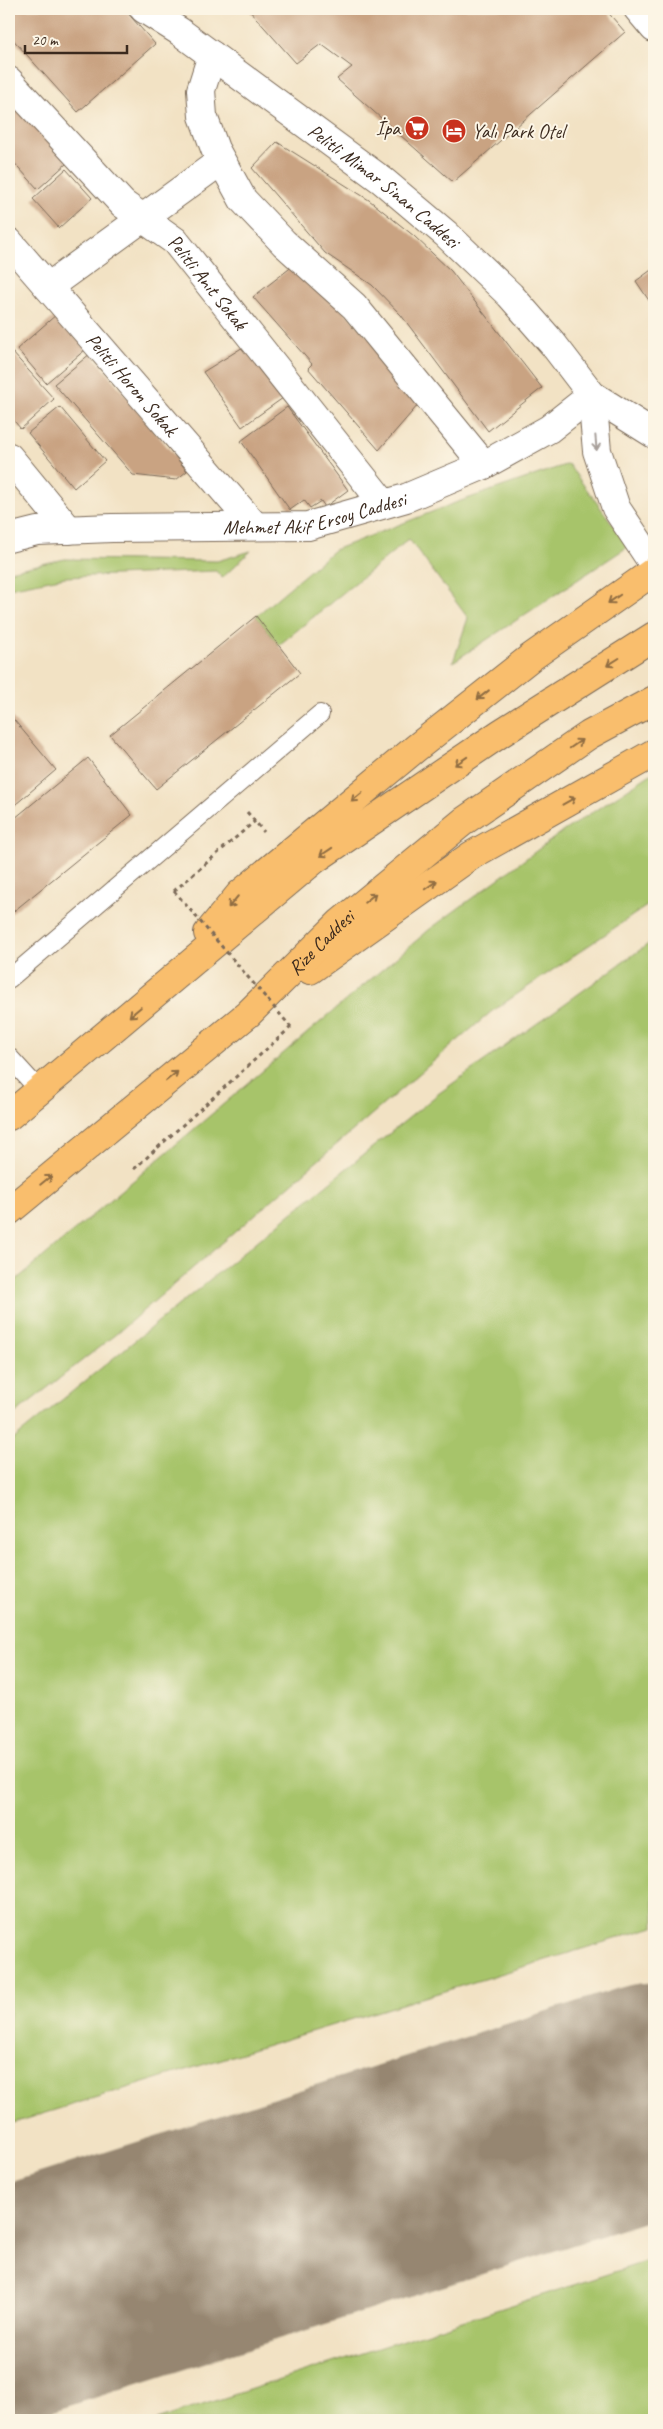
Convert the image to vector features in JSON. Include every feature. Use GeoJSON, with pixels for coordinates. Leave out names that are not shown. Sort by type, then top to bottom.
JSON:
{"type":"FeatureCollection","features":[{"type":"Feature","properties":{"kind":"highway"},"geometry":{"type":"LineString","coordinates":[[157,993],[248,888],[416,748],[530,658],[654,571]]}},
{"type":"Feature","properties":{"kind":"highway"},"geometry":{"type":"LineString","coordinates":[[9,1116],[314,860],[501,733],[654,636]]}},
{"type":"Feature","properties":{"kind":"highway","name":"Rize Caddesi"},"geometry":{"type":"LineString","coordinates":[[9,1211],[248,1014],[341,922],[464,821],[589,735],[654,700]]}},
{"type":"Feature","properties":{"kind":"highway"},"geometry":{"type":"LineString","coordinates":[[248,1014],[472,855],[654,753]]}},
{"type":"Feature","properties":{"kind":"street"},"geometry":{"type":"LineString","coordinates":[[638,9],[654,28]]}},
{"type":"Feature","properties":{"kind":"street","name":"Pelitli Mimar Sinan Caddesi"},"geometry":{"type":"LineString","coordinates":[[158,12],[212,56],[383,181],[446,234],[510,295],[553,344],[592,395]]}},
{"type":"Feature","properties":{"kind":"street"},"geometry":{"type":"LineString","coordinates":[[212,56],[201,90],[203,116],[221,161],[243,200],[284,243],[354,306],[484,465]]}},
{"type":"Feature","properties":{"kind":"street","name":"Pelitli Anıt Sokak"},"geometry":{"type":"LineString","coordinates":[[9,81],[123,204],[144,217],[175,241],[384,504]]}},
{"type":"Feature","properties":{"kind":"street"},"geometry":{"type":"LineString","coordinates":[[48,287],[221,161]]}},
{"type":"Feature","properties":{"kind":"street","name":"Pelitli Horon Sokak"},"geometry":{"type":"LineString","coordinates":[[9,242],[254,525]]}},
{"type":"Feature","properties":{"kind":"street"},"geometry":{"type":"LineString","coordinates":[[592,395],[654,434]]}},
{"type":"Feature","properties":{"kind":"street"},"geometry":{"type":"LineString","coordinates":[[592,395],[597,452],[616,508],[654,565]]}},
{"type":"Feature","properties":{"kind":"street","name":"Mehmet Akif Ersoy Caddesi"},"geometry":{"type":"LineString","coordinates":[[9,538],[37,531],[254,525],[308,526],[406,498],[484,465],[549,429],[592,395]]}},
{"type":"Feature","properties":{"kind":"street"},"geometry":{"type":"LineString","coordinates":[[9,457],[69,530]]}},
{"type":"Feature","properties":{"kind":"lane"},"geometry":{"type":"LineString","coordinates":[[9,979],[320,714]]}},
{"type":"Feature","properties":{"kind":"lane"},"geometry":{"type":"LineString","coordinates":[[9,1057],[40,1090]]}},
{"type":"Feature","properties":{"kind":"path"},"geometry":{"type":"LineString","coordinates":[[134,1169],[291,1026],[174,890],[256,821]]}},
{"type":"Feature","properties":{"kind":"green space"},"geometry":{"type":"Polygon","coordinates":[[[568,464],[629,546],[453,662],[468,618],[409,539],[279,645],[256,616],[334,550],[455,503],[568,464]]]}},
{"type":"Feature","properties":{"kind":"green space"},"geometry":{"type":"Polygon","coordinates":[[[251,551],[222,578],[216,571],[65,577],[9,588],[9,571],[65,559],[217,561],[251,551]]]}},
{"type":"Feature","properties":{"kind":"green space"},"geometry":{"type":"Polygon","coordinates":[[[654,772],[654,901],[491,1012],[116,1334],[9,1418],[9,1286],[430,929],[562,832],[654,772]]]}},
{"type":"Feature","properties":{"kind":"green space"},"geometry":{"type":"Polygon","coordinates":[[[654,940],[654,1927],[9,2124],[9,1443],[438,1094],[654,940]]]}},
{"type":"Feature","properties":{"kind":"green space"},"geometry":{"type":"Polygon","coordinates":[[[654,2259],[654,2420],[156,2420],[654,2259]]]}},
{"type":"Feature","properties":{"kind":"building"},"geometry":{"type":"Polygon","coordinates":[[[9,9],[124,9],[155,44],[78,112],[9,35],[9,9]]]}},
{"type":"Feature","properties":{"kind":"building","name":"Yalı Park Otel"},"geometry":{"type":"Polygon","coordinates":[[[248,9],[605,9],[625,32],[453,182],[337,79],[352,67],[321,44],[296,63],[248,9]]]}},
{"type":"Feature","properties":{"kind":"building"},"geometry":{"type":"Polygon","coordinates":[[[23,97],[76,155],[38,189],[9,157],[9,110],[23,97]]]}},
{"type":"Feature","properties":{"kind":"building"},"geometry":{"type":"Polygon","coordinates":[[[277,142],[369,200],[414,236],[451,271],[542,388],[488,431],[401,315],[372,285],[325,253],[252,168],[277,142]]]}},
{"type":"Feature","properties":{"kind":"building"},"geometry":{"type":"Polygon","coordinates":[[[66,169],[92,198],[59,228],[33,199],[66,169]]]}},
{"type":"Feature","properties":{"kind":"building"},"geometry":{"type":"Polygon","coordinates":[[[298,262],[425,397],[379,450],[308,368],[312,364],[253,297],[298,262]]]}},
{"type":"Feature","properties":{"kind":"building"},"geometry":{"type":"Polygon","coordinates":[[[654,268],[654,308],[636,281],[654,268]]]}},
{"type":"Feature","properties":{"kind":"building"},"geometry":{"type":"Polygon","coordinates":[[[57,314],[86,349],[46,383],[17,349],[57,314]]]}},
{"type":"Feature","properties":{"kind":"building"},"geometry":{"type":"Polygon","coordinates":[[[248,344],[290,393],[242,427],[203,372],[248,344]]]}},
{"type":"Feature","properties":{"kind":"building"},"geometry":{"type":"Polygon","coordinates":[[[12,352],[54,399],[21,429],[9,415],[9,354],[12,352]]]}},
{"type":"Feature","properties":{"kind":"building"},"geometry":{"type":"Polygon","coordinates":[[[91,353],[187,471],[176,480],[133,475],[54,384],[91,353]]]}},
{"type":"Feature","properties":{"kind":"building"},"geometry":{"type":"Polygon","coordinates":[[[60,407],[105,461],[74,488],[28,433],[60,407]]]}},
{"type":"Feature","properties":{"kind":"building"},"geometry":{"type":"Polygon","coordinates":[[[287,407],[348,490],[325,507],[321,501],[310,508],[304,500],[290,510],[241,441],[287,407]]]}},
{"type":"Feature","properties":{"kind":"building"},"geometry":{"type":"Polygon","coordinates":[[[256,616],[300,673],[156,789],[110,735],[256,616]]]}},
{"type":"Feature","properties":{"kind":"building"},"geometry":{"type":"Polygon","coordinates":[[[9,714],[56,770],[9,810],[9,714]]]}},
{"type":"Feature","properties":{"kind":"building"},"geometry":{"type":"Polygon","coordinates":[[[88,758],[132,815],[9,915],[9,823],[88,758]]]}},
{"type":"Feature","properties":{"kind":"runway"},"geometry":{"type":"LineString","coordinates":[[9,2304],[654,2098]]}},
{"type":"Feature","properties":{"kind":"place","name":"İpa"},"geometry":{"type":"Point","coordinates":[417,128]}},
{"type":"Feature","properties":{"kind":"place","name":"Yalı Park Otel"},"geometry":{"type":"Point","coordinates":[454,131]}}]}
